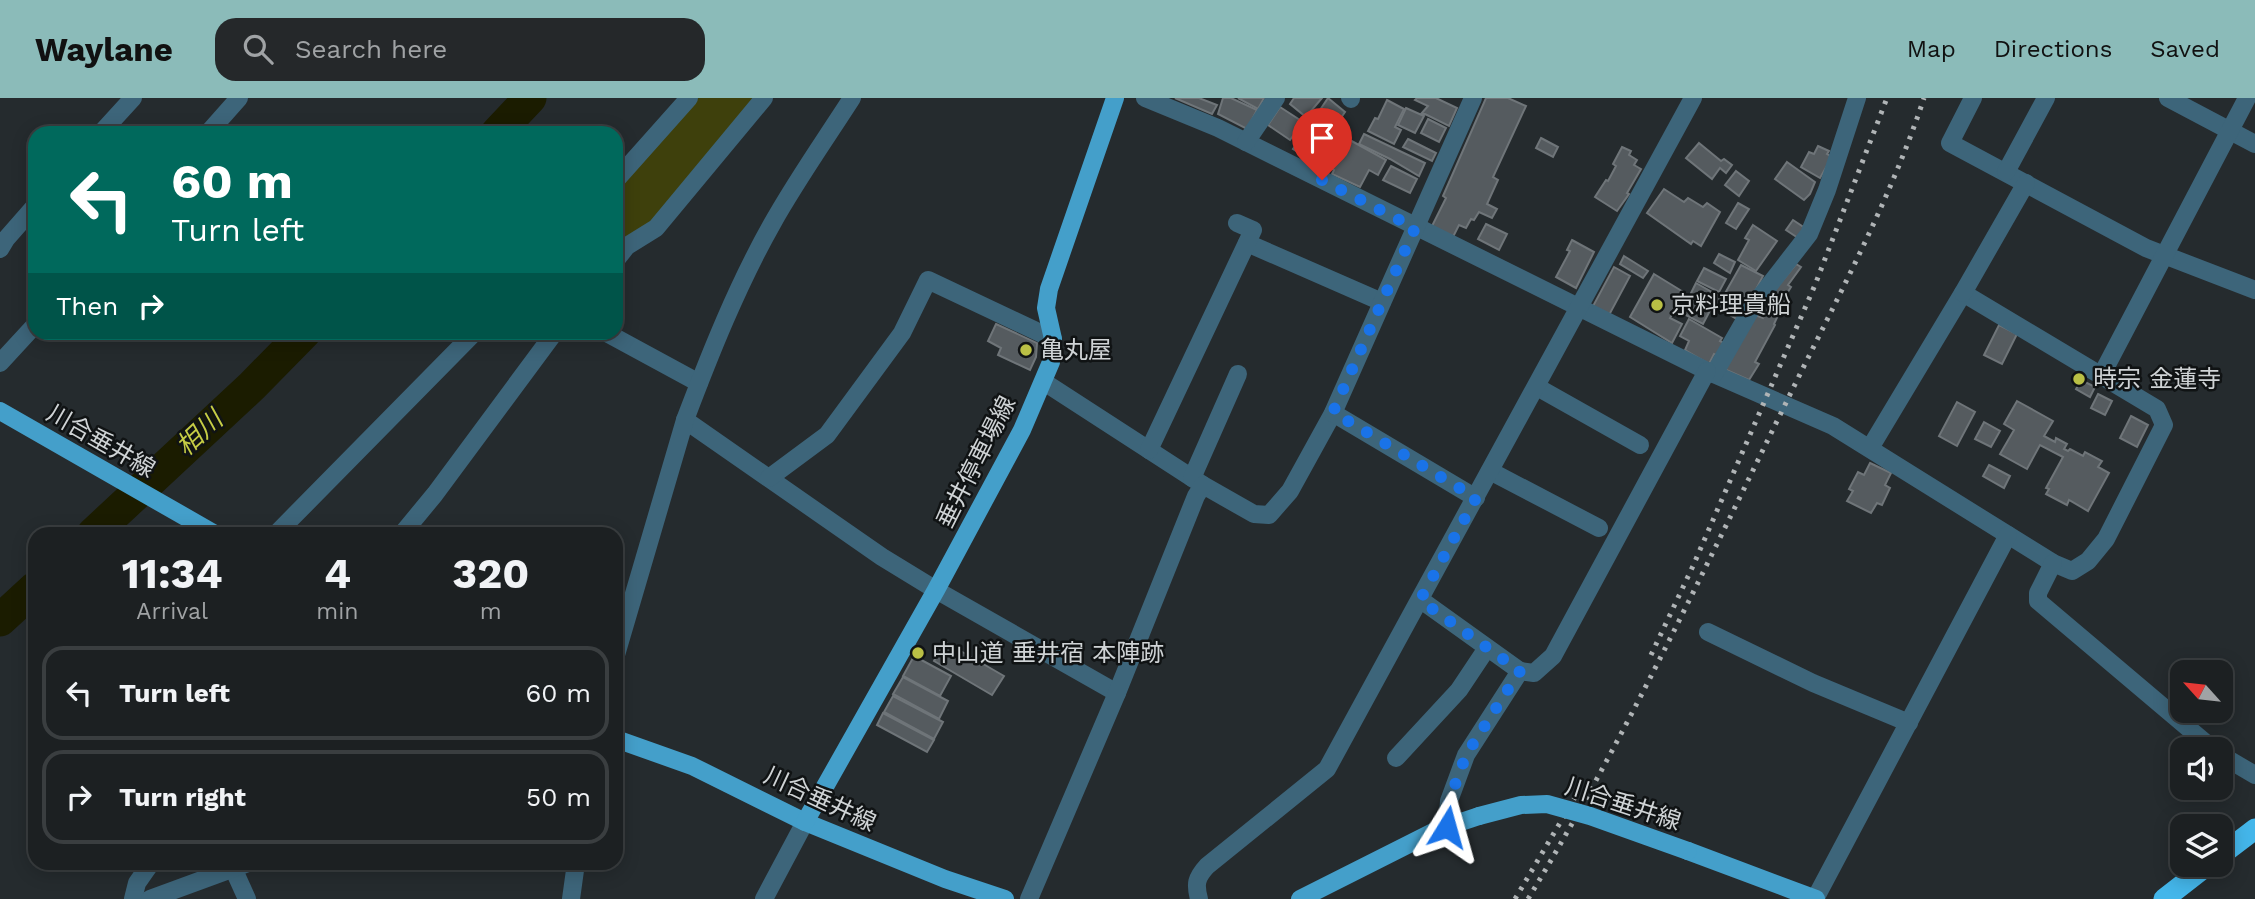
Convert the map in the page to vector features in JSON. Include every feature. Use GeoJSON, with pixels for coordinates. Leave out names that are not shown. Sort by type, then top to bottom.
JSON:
{"type":"FeatureCollection","features":[{"type":"Feature","properties":{"kind":"highway"},"geometry":{"type":"LineString","coordinates":[[2233,846],[2255,829]]}},
{"type":"Feature","properties":{"kind":"highway"},"geometry":{"type":"LineString","coordinates":[[2164,899],[2192,877]]}},
{"type":"Feature","properties":{"kind":"main road","name":"垂井停車場線"},"geometry":{"type":"LineString","coordinates":[[805,822],[936,590],[1022,430],[1044,382],[1051,362],[1053,339],[1046,308],[1049,289],[1115,98]]}},
{"type":"Feature","properties":{"kind":"main road","name":"川合垂井線"},"geometry":{"type":"LineString","coordinates":[[0,411],[203,527]]}},
{"type":"Feature","properties":{"kind":"main road","name":"川合垂井線"},"geometry":{"type":"LineString","coordinates":[[623,741],[692,766],[805,822],[968,893],[1005,899]]}},
{"type":"Feature","properties":{"kind":"main road","name":"川合垂井線"},"geometry":{"type":"LineString","coordinates":[[1300,899],[1447,827],[1521,805],[1547,804],[1590,816],[1688,851],[1795,896],[1815,899]]}},
{"type":"Feature","properties":{"kind":"street"},"geometry":{"type":"LineString","coordinates":[[107,126],[132,98]]}},
{"type":"Feature","properties":{"kind":"street"},"geometry":{"type":"LineString","coordinates":[[214,126],[239,98]]}},
{"type":"Feature","properties":{"kind":"street"},"geometry":{"type":"LineString","coordinates":[[623,172],[689,98]]}},
{"type":"Feature","properties":{"kind":"street"},"geometry":{"type":"LineString","coordinates":[[623,251],[656,228],[764,98]]}},
{"type":"Feature","properties":{"kind":"street"},"geometry":{"type":"LineString","coordinates":[[623,631],[685,420],[699,383],[746,274],[772,223],[852,98]]}},
{"type":"Feature","properties":{"kind":"street"},"geometry":{"type":"LineString","coordinates":[[1145,98],[1247,142],[1580,309],[1711,372],[1833,426],[2053,563],[2072,571],[2088,561],[2106,539],[2164,425],[2157,409],[1963,293]]}},
{"type":"Feature","properties":{"kind":"street"},"geometry":{"type":"LineString","coordinates":[[1247,142],[1276,98]]}},
{"type":"Feature","properties":{"kind":"street"},"geometry":{"type":"LineString","coordinates":[[1044,382],[1198,481],[1254,514],[1269,515],[1290,491],[1333,412],[1473,98]]}},
{"type":"Feature","properties":{"kind":"street"},"geometry":{"type":"LineString","coordinates":[[1199,899],[1195,885],[1198,875],[1327,769],[1693,98]]}},
{"type":"Feature","properties":{"kind":"street"},"geometry":{"type":"LineString","coordinates":[[1420,600],[1520,671],[1534,673],[1553,656],[1711,372],[1753,306],[1809,234],[1827,190],[1857,98]]}},
{"type":"Feature","properties":{"kind":"street"},"geometry":{"type":"LineString","coordinates":[[1973,98],[1950,143],[2146,248],[2255,290]]}},
{"type":"Feature","properties":{"kind":"street"},"geometry":{"type":"LineString","coordinates":[[2007,172],[2046,98]]}},
{"type":"Feature","properties":{"kind":"street"},"geometry":{"type":"LineString","coordinates":[[2168,98],[2255,144]]}},
{"type":"Feature","properties":{"kind":"street"},"geometry":{"type":"LineString","coordinates":[[2101,376],[2247,98]]}},
{"type":"Feature","properties":{"kind":"street"},"geometry":{"type":"LineString","coordinates":[[1870,448],[2026,183]]}},
{"type":"Feature","properties":{"kind":"street"},"geometry":{"type":"LineString","coordinates":[[2,242],[28,214]]}},
{"type":"Feature","properties":{"kind":"street"},"geometry":{"type":"LineString","coordinates":[[1149,450],[1254,230],[1237,223]]}},
{"type":"Feature","properties":{"kind":"street"},"geometry":{"type":"LineString","coordinates":[[1247,243],[1382,302]]}},
{"type":"Feature","properties":{"kind":"street"},"geometry":{"type":"LineString","coordinates":[[769,478],[827,435],[902,333],[928,280],[1053,339]]}},
{"type":"Feature","properties":{"kind":"street"},"geometry":{"type":"LineString","coordinates":[[0,363],[28,333]]}},
{"type":"Feature","properties":{"kind":"street"},"geometry":{"type":"LineString","coordinates":[[283,527],[467,340]]}},
{"type":"Feature","properties":{"kind":"street"},"geometry":{"type":"LineString","coordinates":[[407,527],[435,494],[549,340]]}},
{"type":"Feature","properties":{"kind":"street"},"geometry":{"type":"LineString","coordinates":[[620,340],[699,383]]}},
{"type":"Feature","properties":{"kind":"street"},"geometry":{"type":"LineString","coordinates":[[1029,899],[1117,693],[1196,496],[1198,481],[1238,374]]}},
{"type":"Feature","properties":{"kind":"street"},"geometry":{"type":"LineString","coordinates":[[1537,387],[1640,445]]}},
{"type":"Feature","properties":{"kind":"street"},"geometry":{"type":"LineString","coordinates":[[1333,412],[1476,498]]}},
{"type":"Feature","properties":{"kind":"street"},"geometry":{"type":"LineString","coordinates":[[685,420],[882,557],[1117,693]]}},
{"type":"Feature","properties":{"kind":"street"},"geometry":{"type":"LineString","coordinates":[[1490,471],[1599,528]]}},
{"type":"Feature","properties":{"kind":"street"},"geometry":{"type":"LineString","coordinates":[[1815,899],[2008,535]]}},
{"type":"Feature","properties":{"kind":"street"},"geometry":{"type":"LineString","coordinates":[[2053,563],[2038,593],[2038,601],[2199,737]]}},
{"type":"Feature","properties":{"kind":"street"},"geometry":{"type":"LineString","coordinates":[[1708,632],[1813,683],[1909,723]]}},
{"type":"Feature","properties":{"kind":"street"},"geometry":{"type":"LineString","coordinates":[[1396,758],[1459,690],[1487,648]]}},
{"type":"Feature","properties":{"kind":"street"},"geometry":{"type":"LineString","coordinates":[[1447,827],[1449,801],[1466,755],[1520,671]]}},
{"type":"Feature","properties":{"kind":"street"},"geometry":{"type":"LineString","coordinates":[[2233,762],[2255,775]]}},
{"type":"Feature","properties":{"kind":"street"},"geometry":{"type":"LineString","coordinates":[[764,899],[805,822]]}},
{"type":"Feature","properties":{"kind":"street"},"geometry":{"type":"LineString","coordinates":[[133,899],[138,883],[146,870]]}},
{"type":"Feature","properties":{"kind":"street"},"geometry":{"type":"LineString","coordinates":[[150,899],[230,870]]}},
{"type":"Feature","properties":{"kind":"street"},"geometry":{"type":"LineString","coordinates":[[242,870],[247,899]]}},
{"type":"Feature","properties":{"kind":"street"},"geometry":{"type":"LineString","coordinates":[[571,899],[575,870]]}},
{"type":"Feature","properties":{"kind":"shaded area"},"geometry":{"type":"Polygon","coordinates":[[[694,98],[759,98],[657,218],[623,244],[623,177],[694,98]]]}},
{"type":"Feature","properties":{"kind":"building"},"geometry":{"type":"Polygon","coordinates":[[[1175,98],[1199,98],[1217,105],[1212,114],[1175,98]]]}},
{"type":"Feature","properties":{"kind":"building"},"geometry":{"type":"Polygon","coordinates":[[[1223,98],[1231,98],[1257,110],[1247,129],[1218,114],[1223,98]]]}},
{"type":"Feature","properties":{"kind":"building"},"geometry":{"type":"Polygon","coordinates":[[[1238,98],[1264,98],[1258,109],[1238,98]]]}},
{"type":"Feature","properties":{"kind":"building"},"geometry":{"type":"Polygon","coordinates":[[[1294,98],[1322,98],[1306,117],[1290,104],[1294,98]]]}},
{"type":"Feature","properties":{"kind":"building"},"geometry":{"type":"Polygon","coordinates":[[[1328,98],[1345,112],[1336,125],[1327,119],[1329,115],[1320,110],[1328,98]]]}},
{"type":"Feature","properties":{"kind":"building"},"geometry":{"type":"Polygon","coordinates":[[[1436,98],[1457,108],[1449,126],[1421,114],[1428,106],[1415,100],[1436,98]]]}},
{"type":"Feature","properties":{"kind":"building"},"geometry":{"type":"Polygon","coordinates":[[[1486,98],[1508,98],[1526,106],[1493,177],[1498,180],[1487,204],[1497,209],[1492,218],[1479,212],[1466,228],[1459,225],[1453,237],[1432,226],[1486,98]]]}},
{"type":"Feature","properties":{"kind":"building"},"geometry":{"type":"Polygon","coordinates":[[[1387,100],[1404,109],[1395,127],[1401,130],[1394,144],[1368,131],[1375,118],[1378,119],[1387,100]]]}},
{"type":"Feature","properties":{"kind":"building"},"geometry":{"type":"Polygon","coordinates":[[[1280,107],[1303,122],[1290,140],[1268,125],[1280,107]]]}},
{"type":"Feature","properties":{"kind":"building"},"geometry":{"type":"Polygon","coordinates":[[[1406,108],[1424,116],[1415,133],[1398,125],[1406,108]]]}},
{"type":"Feature","properties":{"kind":"building"},"geometry":{"type":"Polygon","coordinates":[[[1428,119],[1446,128],[1439,142],[1421,133],[1428,119]]]}},
{"type":"Feature","properties":{"kind":"building"},"geometry":{"type":"Polygon","coordinates":[[[1312,122],[1326,131],[1307,158],[1293,149],[1312,122]]]}},
{"type":"Feature","properties":{"kind":"building"},"geometry":{"type":"Polygon","coordinates":[[[1332,128],[1345,136],[1327,159],[1329,160],[1324,169],[1310,160],[1332,128]]]}},
{"type":"Feature","properties":{"kind":"building"},"geometry":{"type":"Polygon","coordinates":[[[1364,134],[1425,163],[1419,176],[1359,144],[1364,134]]]}},
{"type":"Feature","properties":{"kind":"building"},"geometry":{"type":"Polygon","coordinates":[[[1541,138],[1558,147],[1553,157],[1536,148],[1541,138]]]}},
{"type":"Feature","properties":{"kind":"building"},"geometry":{"type":"Polygon","coordinates":[[[1348,139],[1386,160],[1378,175],[1369,170],[1360,187],[1332,174],[1334,170],[1331,168],[1348,139]]]}},
{"type":"Feature","properties":{"kind":"building"},"geometry":{"type":"Polygon","coordinates":[[[1408,139],[1436,153],[1432,161],[1403,147],[1408,139]]]}},
{"type":"Feature","properties":{"kind":"building"},"geometry":{"type":"Polygon","coordinates":[[[1699,143],[1721,161],[1724,159],[1732,165],[1726,173],[1720,168],[1712,179],[1686,158],[1699,143]]]}},
{"type":"Feature","properties":{"kind":"building"},"geometry":{"type":"Polygon","coordinates":[[[1818,146],[1829,151],[1827,154],[1832,157],[1820,178],[1801,167],[1809,152],[1814,154],[1818,146]]]}},
{"type":"Feature","properties":{"kind":"building"},"geometry":{"type":"Polygon","coordinates":[[[1622,147],[1631,151],[1629,155],[1637,160],[1634,165],[1641,169],[1617,211],[1595,197],[1606,180],[1608,181],[1622,147]]]}},
{"type":"Feature","properties":{"kind":"building"},"geometry":{"type":"Polygon","coordinates":[[[1787,162],[1815,182],[1804,200],[1775,179],[1787,162]]]}},
{"type":"Feature","properties":{"kind":"building"},"geometry":{"type":"Polygon","coordinates":[[[1391,166],[1417,179],[1410,193],[1383,180],[1391,166]]]}},
{"type":"Feature","properties":{"kind":"building"},"geometry":{"type":"Polygon","coordinates":[[[1736,171],[1749,181],[1739,196],[1725,185],[1736,171]]]}},
{"type":"Feature","properties":{"kind":"building"},"geometry":{"type":"Polygon","coordinates":[[[1664,189],[1684,202],[1688,198],[1703,207],[1707,203],[1720,212],[1701,246],[1693,241],[1691,244],[1647,213],[1664,189]]]}},
{"type":"Feature","properties":{"kind":"building"},"geometry":{"type":"Polygon","coordinates":[[[1738,203],[1749,209],[1736,229],[1726,223],[1738,203]]]}},
{"type":"Feature","properties":{"kind":"building"},"geometry":{"type":"Polygon","coordinates":[[[1793,220],[1805,228],[1798,238],[1786,230],[1793,220]]]}},
{"type":"Feature","properties":{"kind":"building"},"geometry":{"type":"Polygon","coordinates":[[[1486,224],[1507,234],[1499,250],[1478,239],[1486,224]]]}},
{"type":"Feature","properties":{"kind":"building"},"geometry":{"type":"Polygon","coordinates":[[[1753,225],[1777,241],[1756,271],[1738,260],[1749,240],[1745,238],[1753,225]]]}},
{"type":"Feature","properties":{"kind":"building"},"geometry":{"type":"Polygon","coordinates":[[[1572,240],[1594,252],[1576,288],[1556,277],[1570,251],[1567,250],[1572,240]]]}},
{"type":"Feature","properties":{"kind":"building"},"geometry":{"type":"Polygon","coordinates":[[[1719,254],[1735,262],[1730,273],[1714,263],[1719,254]]]}},
{"type":"Feature","properties":{"kind":"building"},"geometry":{"type":"Polygon","coordinates":[[[1624,256],[1648,271],[1643,278],[1620,264],[1624,256]]]}},
{"type":"Feature","properties":{"kind":"building"},"geometry":{"type":"Polygon","coordinates":[[[1796,264],[1801,267],[1788,285],[1791,287],[1781,307],[1768,298],[1796,264]]]}},
{"type":"Feature","properties":{"kind":"building"},"geometry":{"type":"Polygon","coordinates":[[[1741,265],[1763,276],[1747,307],[1724,295],[1741,265]]]}},
{"type":"Feature","properties":{"kind":"building"},"geometry":{"type":"Polygon","coordinates":[[[1614,267],[1630,276],[1608,317],[1592,308],[1614,267]]]}},
{"type":"Feature","properties":{"kind":"building"},"geometry":{"type":"Polygon","coordinates":[[[1704,268],[1726,279],[1719,292],[1697,281],[1704,268]]]}},
{"type":"Feature","properties":{"kind":"building","name":"京料理貴船"},"geometry":{"type":"Polygon","coordinates":[[[1654,274],[1685,293],[1670,318],[1682,324],[1672,343],[1630,317],[1654,274]]]}},
{"type":"Feature","properties":{"kind":"building"},"geometry":{"type":"Polygon","coordinates":[[[1696,283],[1742,309],[1737,319],[1691,293],[1696,283]]]}},
{"type":"Feature","properties":{"kind":"building"},"geometry":{"type":"Polygon","coordinates":[[[1691,296],[1712,307],[1703,324],[1682,313],[1691,296]]]}},
{"type":"Feature","properties":{"kind":"building"},"geometry":{"type":"Polygon","coordinates":[[[1771,304],[1781,309],[1755,362],[1759,364],[1749,380],[1724,369],[1755,315],[1763,318],[1771,304]]]}},
{"type":"Feature","properties":{"kind":"building"},"geometry":{"type":"Polygon","coordinates":[[[1689,319],[1722,338],[1720,341],[1726,344],[1719,356],[1714,354],[1709,364],[1685,350],[1689,341],[1680,336],[1689,319]]]}},
{"type":"Feature","properties":{"kind":"building"},"geometry":{"type":"Polygon","coordinates":[[[996,324],[1037,343],[1036,357],[1030,370],[998,355],[1001,348],[988,341],[996,324]]]}},
{"type":"Feature","properties":{"kind":"building"},"geometry":{"type":"Polygon","coordinates":[[[1999,325],[2017,334],[2002,364],[1984,355],[1999,325]]]}},
{"type":"Feature","properties":{"kind":"building"},"geometry":{"type":"Polygon","coordinates":[[[2081,380],[2095,387],[2090,397],[2076,389],[2081,380]]]}},
{"type":"Feature","properties":{"kind":"building"},"geometry":{"type":"Polygon","coordinates":[[[2098,394],[2112,401],[2105,415],[2091,408],[2098,394]]]}},
{"type":"Feature","properties":{"kind":"building"},"geometry":{"type":"Polygon","coordinates":[[[2017,401],[2053,421],[2044,436],[2067,444],[2064,449],[2068,451],[2070,449],[2083,456],[2085,452],[2102,461],[2098,467],[2109,473],[2088,511],[2069,500],[2067,505],[2046,494],[2049,489],[2046,488],[2063,457],[2040,445],[2027,469],[2000,454],[2014,430],[2004,424],[2017,401]]]}},
{"type":"Feature","properties":{"kind":"building"},"geometry":{"type":"Polygon","coordinates":[[[1957,402],[1975,412],[1957,446],[1939,436],[1957,402]]]}},
{"type":"Feature","properties":{"kind":"building"},"geometry":{"type":"Polygon","coordinates":[[[2131,416],[2148,425],[2137,447],[2120,438],[2131,416]]]}},
{"type":"Feature","properties":{"kind":"building"},"geometry":{"type":"Polygon","coordinates":[[[1984,422],[2000,431],[1991,447],[1975,439],[1984,422]]]}},
{"type":"Feature","properties":{"kind":"building"},"geometry":{"type":"Polygon","coordinates":[[[1870,463],[1891,473],[1885,485],[1890,488],[1882,505],[1877,503],[1871,513],[1847,501],[1853,491],[1849,489],[1858,472],[1864,475],[1870,463]]]}},
{"type":"Feature","properties":{"kind":"building"},"geometry":{"type":"Polygon","coordinates":[[[1989,465],[2010,476],[2004,488],[1983,476],[1989,465]]]}},
{"type":"Feature","properties":{"kind":"building"},"geometry":{"type":"Polygon","coordinates":[[[945,642],[1004,676],[992,695],[934,661],[945,642]]]}},
{"type":"Feature","properties":{"kind":"building"},"geometry":{"type":"Polygon","coordinates":[[[914,656],[951,676],[940,696],[903,676],[914,656]]]}},
{"type":"Feature","properties":{"kind":"building"},"geometry":{"type":"Polygon","coordinates":[[[903,677],[948,701],[939,719],[893,694],[903,677]]]}},
{"type":"Feature","properties":{"kind":"building"},"geometry":{"type":"Polygon","coordinates":[[[893,696],[943,722],[934,739],[884,712],[893,696]]]}},
{"type":"Feature","properties":{"kind":"building"},"geometry":{"type":"Polygon","coordinates":[[[883,713],[934,740],[927,752],[877,725],[883,713]]]}},
{"type":"Feature","properties":{"kind":"waterway","name":"相川"},"geometry":{"type":"LineString","coordinates":[[504,126],[530,98]]}},
{"type":"Feature","properties":{"kind":"waterway","name":"相川"},"geometry":{"type":"LineString","coordinates":[[101,527],[252,386],[297,340]]}},
{"type":"Feature","properties":{"kind":"waterway","name":"相川"},"geometry":{"type":"LineString","coordinates":[[0,620],[28,594]]}},
{"type":"Feature","properties":{"kind":"railway"},"geometry":{"type":"LineString","coordinates":[[1651,655],[1693,566],[1815,285],[1887,98]]}},
{"type":"Feature","properties":{"kind":"railway"},"geometry":{"type":"LineString","coordinates":[[1528,899],[1629,719],[1691,597],[1876,218],[1894,179],[1924,98]]}},
{"type":"Feature","properties":{"kind":"railway"},"geometry":{"type":"LineString","coordinates":[[1515,899],[1577,794]]}},
{"type":"Feature","properties":{"kind":"place","name":"京料理貴船"},"geometry":{"type":"Point","coordinates":[1657,305]}},
{"type":"Feature","properties":{"kind":"place","name":"亀丸屋"},"geometry":{"type":"Point","coordinates":[1026,350]}},
{"type":"Feature","properties":{"kind":"place","name":"時宗 金蓮寺"},"geometry":{"type":"Point","coordinates":[2079,379]}},
{"type":"Feature","properties":{"kind":"place","name":"中山道 垂井宿 本陣跡"},"geometry":{"type":"Point","coordinates":[918,653]}},
{"type":"Feature","properties":{"kind":"route"},"geometry":{"type":"LineString","coordinates":[[1322,180],[1415,228],[1333,412],[1476,498],[1420,600],[1520,671],[1466,755],[1449,801],[1447,827]]}}]}
